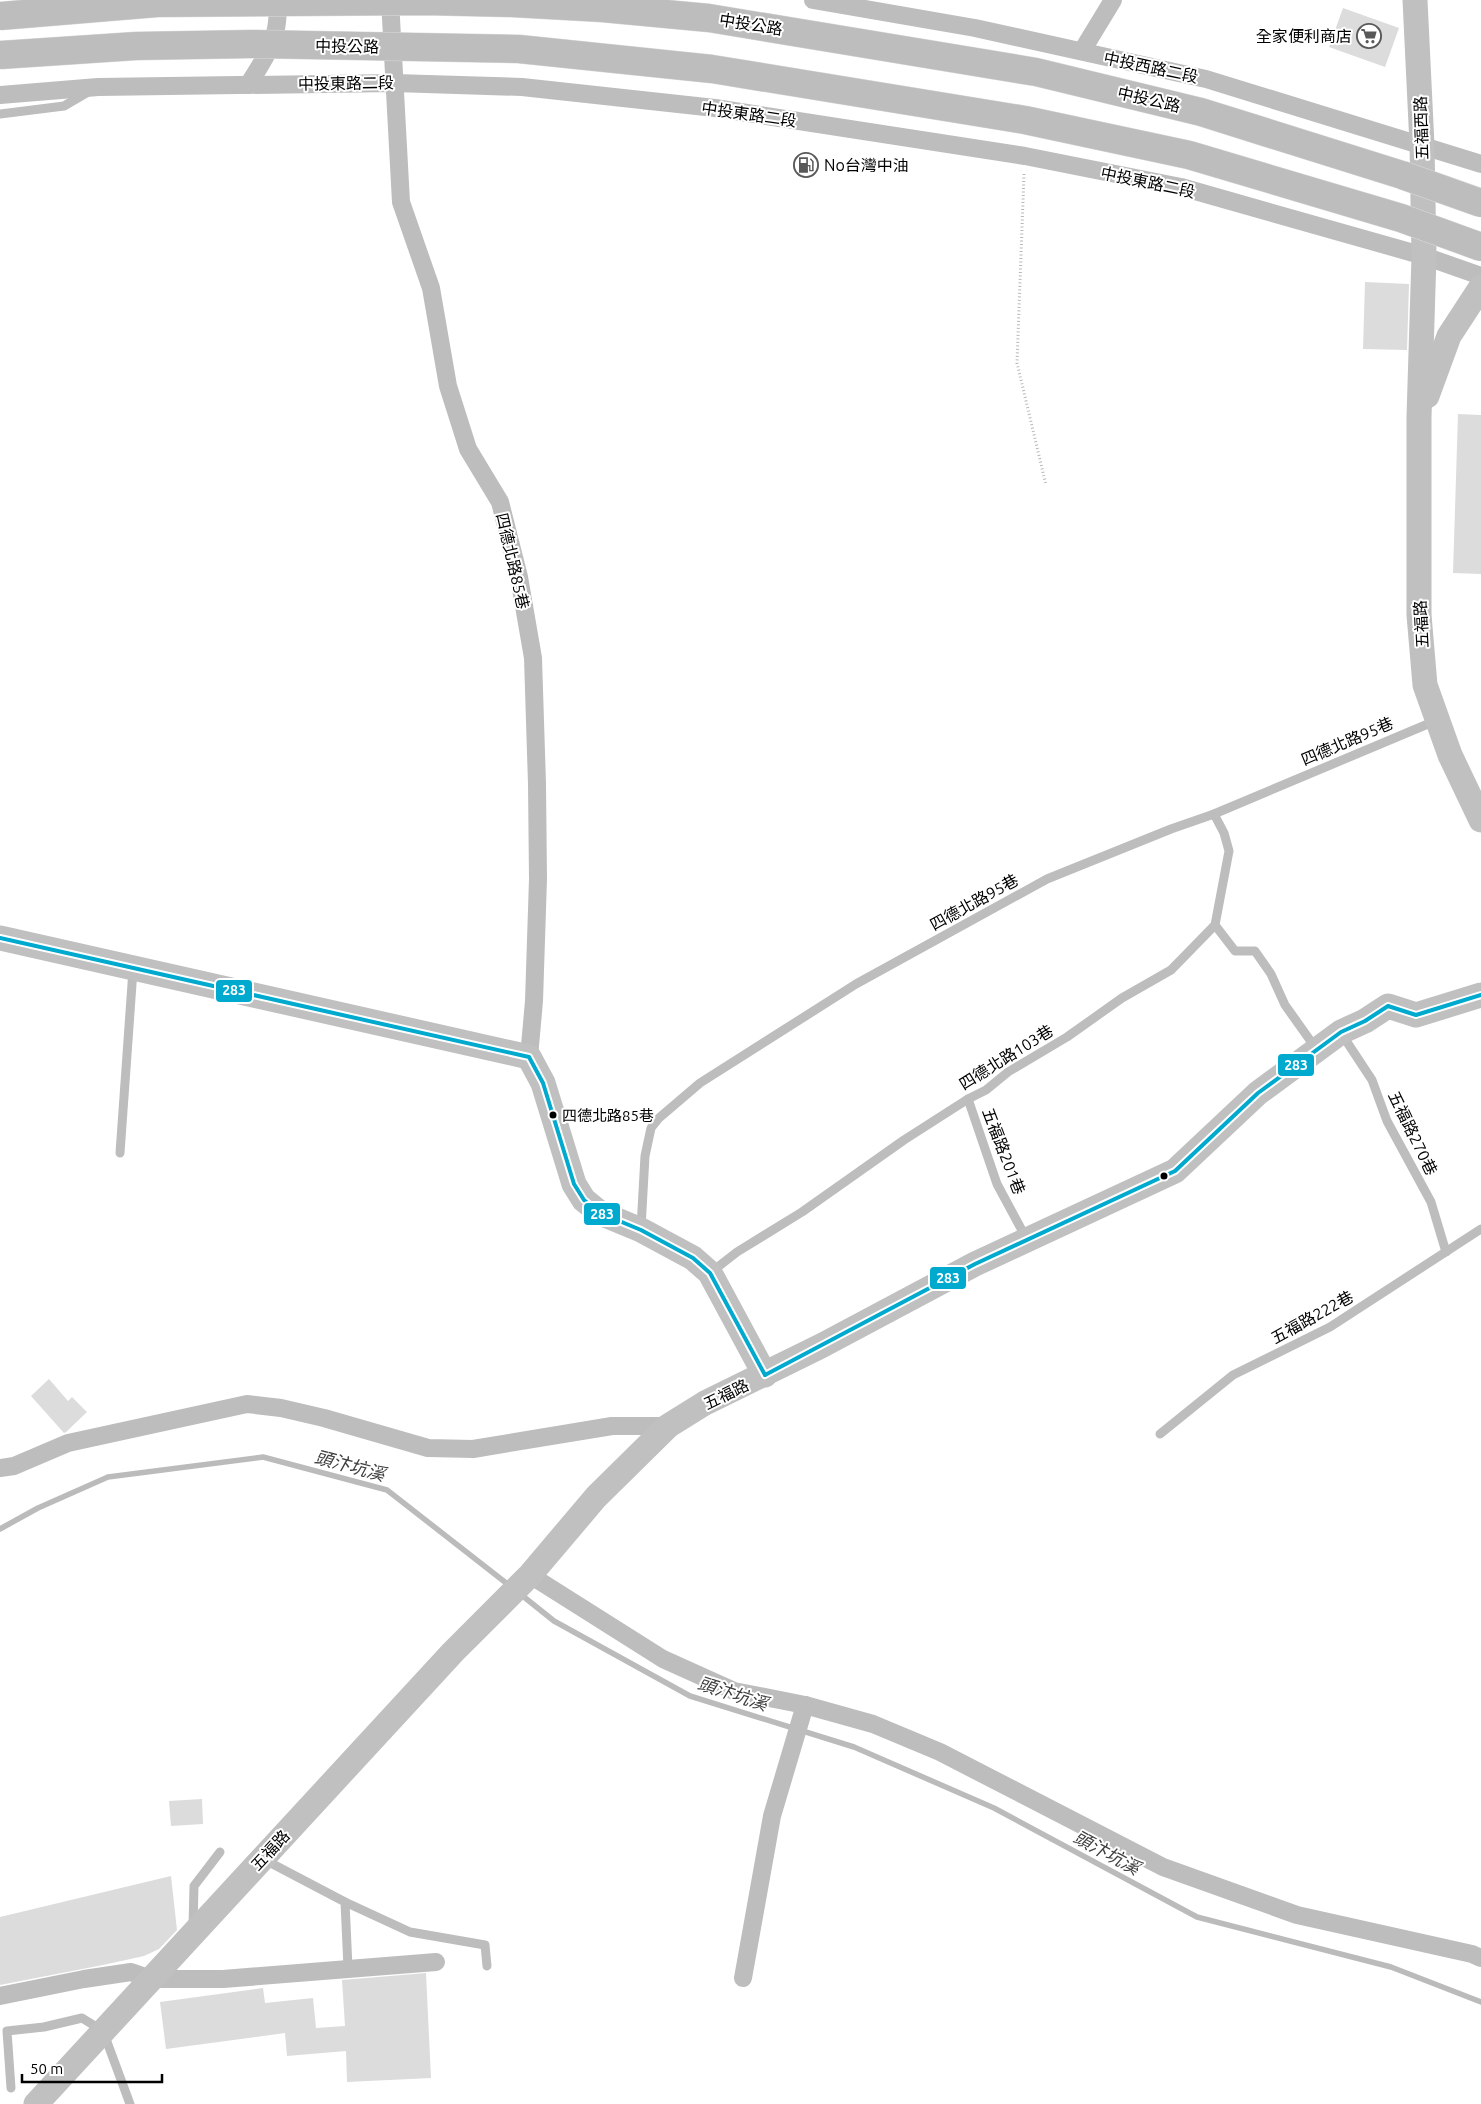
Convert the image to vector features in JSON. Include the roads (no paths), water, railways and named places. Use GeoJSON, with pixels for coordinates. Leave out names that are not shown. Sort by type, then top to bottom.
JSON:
{"type":"FeatureCollection","features":[{"type":"Feature","properties":{"kind":"main road","name":"中投公路"},"geometry":{"type":"LineString","coordinates":[[0,16],[157,3],[424,1],[602,8],[709,18],[1036,72],[1182,107],[1402,175],[1481,203]]}},
{"type":"Feature","properties":{"kind":"main road","name":"中投公路"},"geometry":{"type":"LineString","coordinates":[[0,55],[136,46],[194,45],[480,48],[519,49],[712,69],[1025,120],[1188,155],[1401,218],[1481,247]]}},
{"type":"Feature","properties":{"kind":"street"},"geometry":{"type":"LineString","coordinates":[[248,85],[270,50],[279,19],[277,0]]}},
{"type":"Feature","properties":{"kind":"street","name":"四德北路85巷"},"geometry":{"type":"LineString","coordinates":[[390,0],[402,202],[431,288],[448,386],[468,448],[500,502],[519,577],[533,658],[538,784],[538,879],[530,1057]]}},
{"type":"Feature","properties":{"kind":"street","name":"中投西路二段"},"geometry":{"type":"LineString","coordinates":[[813,0],[975,28],[1206,79],[1481,164]]}},
{"type":"Feature","properties":{"kind":"street"},"geometry":{"type":"LineString","coordinates":[[1082,51],[1113,0]]}},
{"type":"Feature","properties":{"kind":"street","name":"五福西路"},"geometry":{"type":"LineString","coordinates":[[1415,0],[1422,145],[1424,256]]}},
{"type":"Feature","properties":{"kind":"street","name":"中投東路二段"},"geometry":{"type":"LineString","coordinates":[[0,95],[98,87],[395,83],[522,87],[715,108],[1025,156],[1181,188],[1424,256],[1481,276]]}},
{"type":"Feature","properties":{"kind":"street","name":"五福路"},"geometry":{"type":"LineString","coordinates":[[1424,256],[1419,417],[1419,615],[1425,685],[1454,762],[1481,820]]}},
{"type":"Feature","properties":{"kind":"street","name":"五福路"},"geometry":{"type":"LineString","coordinates":[[1419,417],[1449,336],[1481,287]]}},
{"type":"Feature","properties":{"kind":"street"},"geometry":{"type":"LineString","coordinates":[[0,938],[530,1057],[542,1083],[574,1184],[584,1200],[600,1213],[641,1230],[693,1258],[710,1273],[765,1375]]}},
{"type":"Feature","properties":{"kind":"street","name":"五福路"},"geometry":{"type":"LineString","coordinates":[[36,2104],[453,1652],[530,1575],[596,1497],[668,1426],[705,1403],[765,1375],[1026,1238],[1067,1222],[1120,1195],[1150,1184],[1175,1171],[1258,1093],[1341,1032],[1366,1021],[1388,1006],[1416,1014],[1481,995]]}},
{"type":"Feature","properties":{"kind":"street"},"geometry":{"type":"LineString","coordinates":[[0,1468],[14,1466],[68,1443],[248,1404],[280,1408],[324,1418],[428,1448],[473,1449],[612,1426],[668,1426]]}},
{"type":"Feature","properties":{"kind":"street"},"geometry":{"type":"LineString","coordinates":[[530,1575],[663,1659],[734,1691],[805,1705],[873,1724],[940,1752],[1163,1867],[1297,1915],[1472,1954],[1481,1958]]}},
{"type":"Feature","properties":{"kind":"street"},"geometry":{"type":"LineString","coordinates":[[743,1978],[772,1816],[805,1705]]}},
{"type":"Feature","properties":{"kind":"street"},"geometry":{"type":"LineString","coordinates":[[0,1996],[84,1979],[132,1972],[151,1979],[223,1979],[436,1962]]}},
{"type":"Feature","properties":{"kind":"lane"},"geometry":{"type":"LineString","coordinates":[[0,114],[64,106],[98,87]]}},
{"type":"Feature","properties":{"kind":"lane","name":"四德北路95巷"},"geometry":{"type":"LineString","coordinates":[[641,1230],[644,1156],[651,1128],[659,1118],[700,1083],[856,984],[1047,880],[1171,828],[1214,814],[1439,719]]}},
{"type":"Feature","properties":{"kind":"lane"},"geometry":{"type":"LineString","coordinates":[[1214,814],[1224,833],[1229,850],[1215,925],[1235,951],[1255,950],[1271,974],[1285,1005],[1317,1050]]}},
{"type":"Feature","properties":{"kind":"lane","name":"四德北路103巷"},"geometry":{"type":"LineString","coordinates":[[710,1273],[737,1252],[809,1207],[876,1159],[968,1099],[986,1090],[1008,1072],[1067,1036],[1122,998],[1171,970],[1215,925]]}},
{"type":"Feature","properties":{"kind":"lane"},"geometry":{"type":"LineString","coordinates":[[120,1153],[133,968]]}},
{"type":"Feature","properties":{"kind":"lane","name":"五福路270巷"},"geometry":{"type":"LineString","coordinates":[[1341,1032],[1372,1080],[1387,1122],[1431,1202],[1446,1252]]}},
{"type":"Feature","properties":{"kind":"lane","name":"五福路201巷"},"geometry":{"type":"LineString","coordinates":[[968,1099],[997,1184],[1026,1238]]}},
{"type":"Feature","properties":{"kind":"lane","name":"五福路222巷"},"geometry":{"type":"LineString","coordinates":[[1160,1434],[1233,1375],[1330,1327],[1481,1229]]}},
{"type":"Feature","properties":{"kind":"lane"},"geometry":{"type":"LineString","coordinates":[[192,1934],[194,1886],[220,1852]]}},
{"type":"Feature","properties":{"kind":"lane"},"geometry":{"type":"LineString","coordinates":[[262,1859],[410,1932],[485,1945],[487,1966]]}},
{"type":"Feature","properties":{"kind":"lane"},"geometry":{"type":"LineString","coordinates":[[346,1902],[348,1968]]}},
{"type":"Feature","properties":{"kind":"lane"},"geometry":{"type":"LineString","coordinates":[[11,2088],[7,2031],[44,2027],[82,2018],[103,2031],[130,2104]]}},
{"type":"Feature","properties":{"kind":"waterway","name":"頭汴坑溪"},"geometry":{"type":"LineString","coordinates":[[0,1529],[38,1508],[108,1477],[263,1457],[387,1490],[510,1586]]}},
{"type":"Feature","properties":{"kind":"waterway","name":"頭汴坑溪"},"geometry":{"type":"LineString","coordinates":[[519,1593],[554,1621],[690,1696],[854,1747],[994,1808],[1197,1917],[1391,1967],[1481,2002]]}},
{"type":"Feature","properties":{"kind":"place","name":"全家便利商店"},"geometry":{"type":"Point","coordinates":[1369,36]}},
{"type":"Feature","properties":{"kind":"place","name":"No台灣中油"},"geometry":{"type":"Point","coordinates":[806,165]}},
{"type":"Feature","properties":{"kind":"place","name":"四德北路85巷"},"geometry":{"type":"Point","coordinates":[553,1115]}}]}
